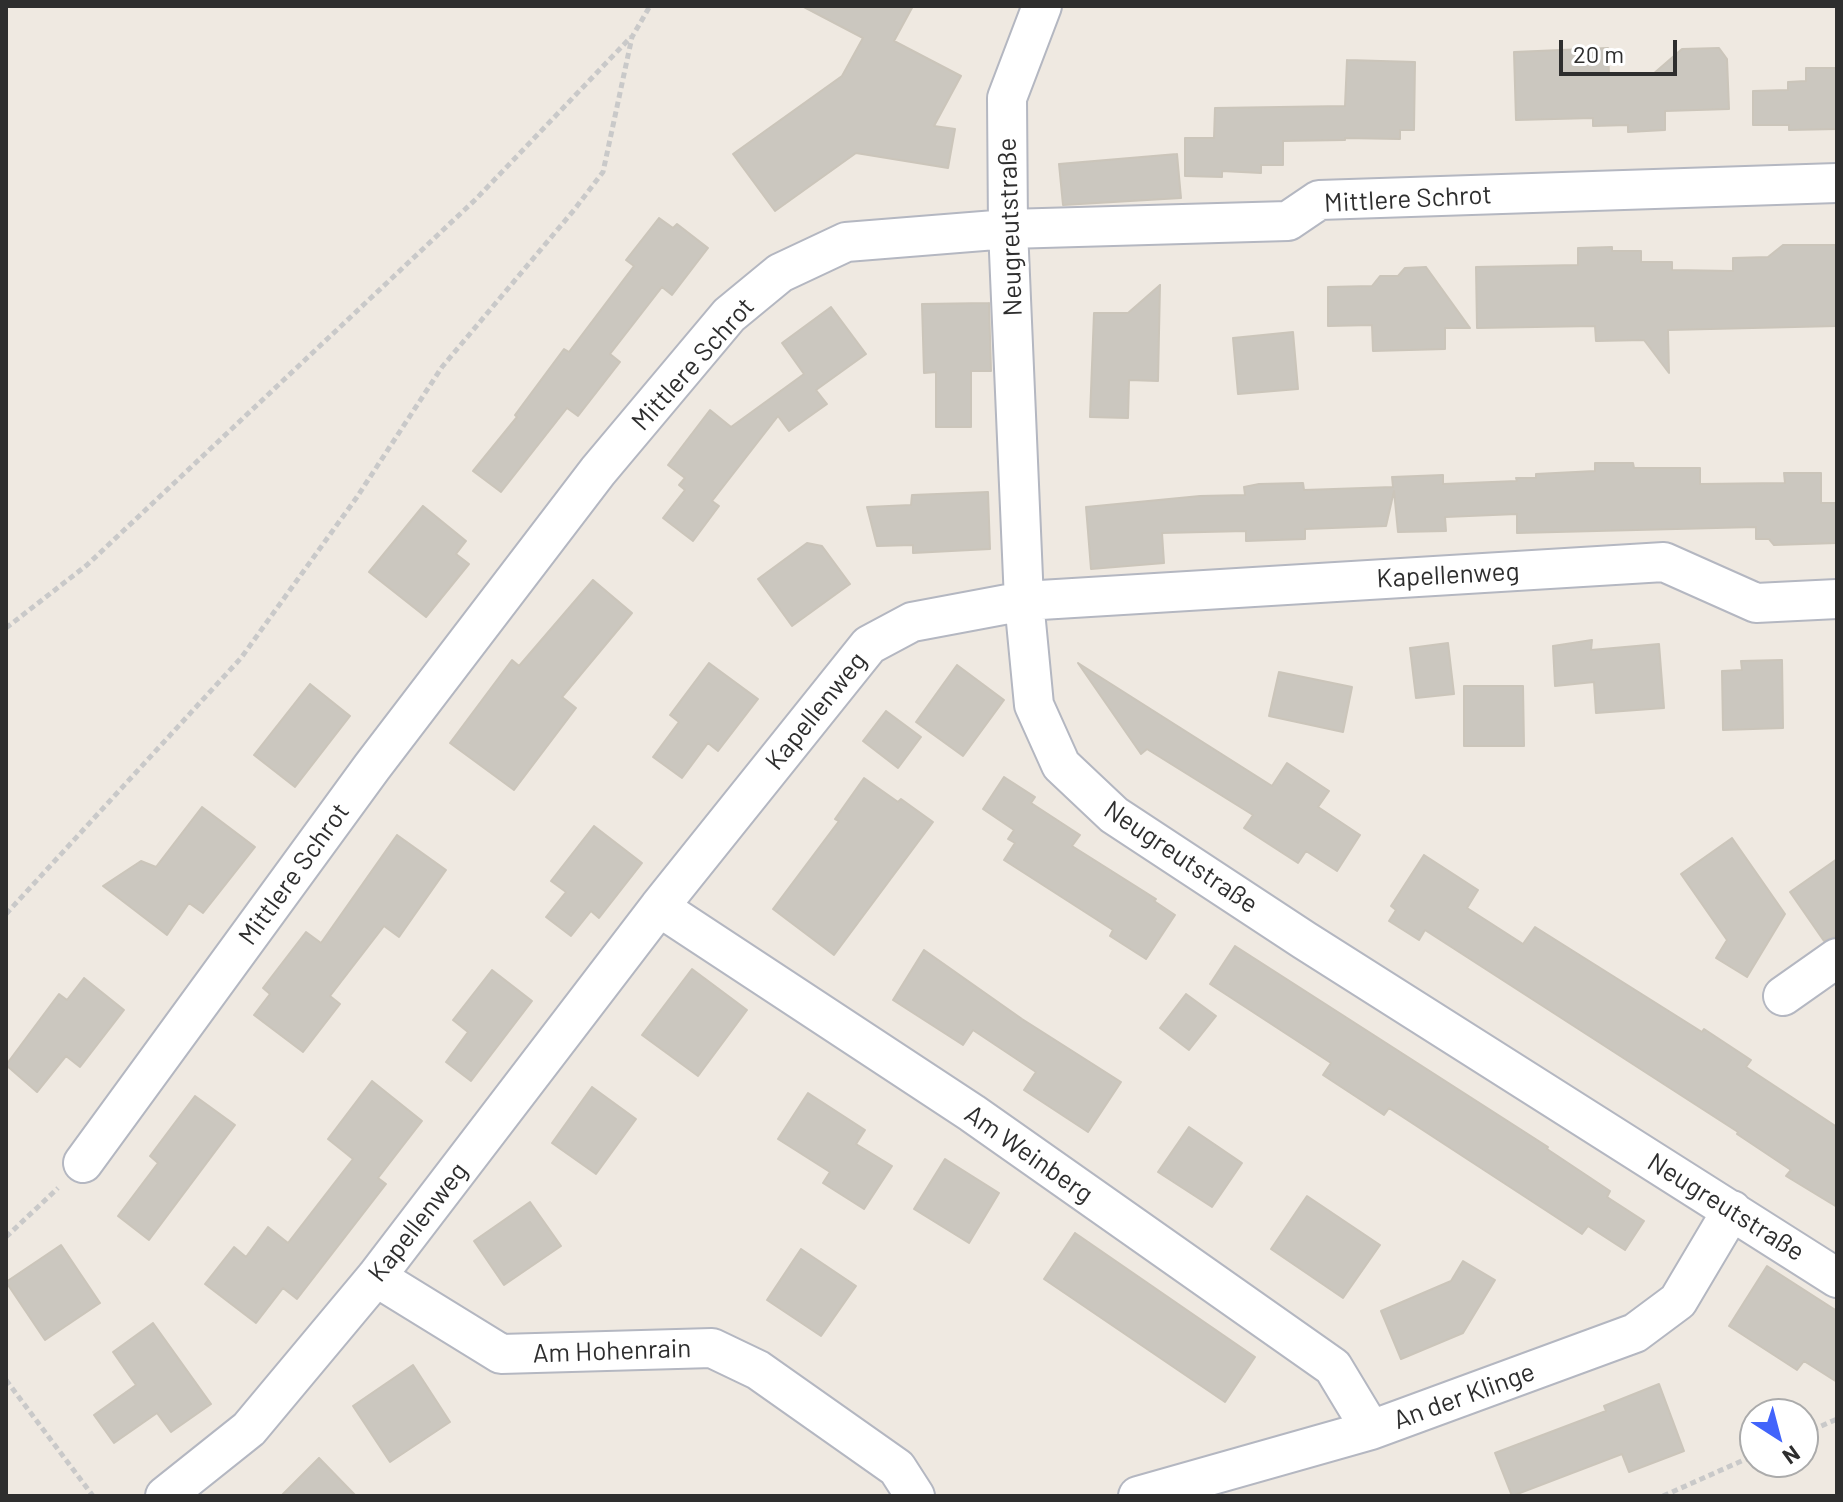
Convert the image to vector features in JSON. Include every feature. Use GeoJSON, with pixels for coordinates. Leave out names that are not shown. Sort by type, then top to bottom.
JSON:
{"type":"FeatureCollection","features":[{"type":"Feature","properties":{"kind":"street","name":"Neugreutstraße"},"geometry":{"type":"LineString","coordinates":[[1042,6],[1007,98],[1008,229],[1024,601],[1034,705],[1061,765],[1114,815],[1304,940],[1837,1278]]}},
{"type":"Feature","properties":{"kind":"street","name":"Mittlere Schrot"},"geometry":{"type":"LineString","coordinates":[[83,1163],[391,743],[598,471],[729,315],[780,273],[846,242],[1008,229],[1288,221],[1319,200],[1837,183]]}},
{"type":"Feature","properties":{"kind":"street","name":"Kapellenweg"},"geometry":{"type":"LineString","coordinates":[[165,1496],[249,1429],[376,1277],[659,907],[869,645],[912,622],[1024,601],[1664,562],[1756,603],[1837,599]]}},
{"type":"Feature","properties":{"kind":"street","name":"Am Weinberg"},"geometry":{"type":"LineString","coordinates":[[659,907],[972,1113],[1333,1367],[1371,1430]]}},
{"type":"Feature","properties":{"kind":"street"},"geometry":{"type":"LineString","coordinates":[[1783,996],[1837,958]]}},
{"type":"Feature","properties":{"kind":"street","name":"An der Klinge"},"geometry":{"type":"LineString","coordinates":[[1138,1496],[1371,1430],[1635,1333],[1678,1301],[1732,1210]]}},
{"type":"Feature","properties":{"kind":"street","name":"Am Hohenrain"},"geometry":{"type":"LineString","coordinates":[[376,1277],[501,1354],[712,1348],[758,1370],[897,1468],[915,1496]]}},
{"type":"Feature","properties":{"kind":"path"},"geometry":{"type":"LineString","coordinates":[[6,628],[87,565],[453,221],[632,37],[650,6]]}},
{"type":"Feature","properties":{"kind":"path"},"geometry":{"type":"LineString","coordinates":[[6,914],[241,658],[357,497],[442,367],[603,172],[632,37]]}},
{"type":"Feature","properties":{"kind":"path"},"geometry":{"type":"LineString","coordinates":[[6,1237],[83,1163]]}},
{"type":"Feature","properties":{"kind":"path"},"geometry":{"type":"LineString","coordinates":[[6,1380],[93,1496]]}},
{"type":"Feature","properties":{"kind":"path"},"geometry":{"type":"LineString","coordinates":[[1663,1496],[1739,1462]]}},
{"type":"Feature","properties":{"kind":"building"},"geometry":{"type":"Polygon","coordinates":[[[802,6],[913,6],[894,41],[961,76],[934,126],[955,129],[948,168],[856,153],[775,211],[733,154],[842,76],[863,38],[802,6]]]}},
{"type":"Feature","properties":{"kind":"building"},"geometry":{"type":"Polygon","coordinates":[[[1608,48],[1609,75],[1652,75],[1682,49],[1719,48],[1727,59],[1729,109],[1665,111],[1665,130],[1628,132],[1628,125],[1593,126],[1593,118],[1516,120],[1514,52],[1608,48]]]}},
{"type":"Feature","properties":{"kind":"building"},"geometry":{"type":"Polygon","coordinates":[[[1347,60],[1415,62],[1414,130],[1400,130],[1400,139],[1283,141],[1283,165],[1261,165],[1261,173],[1222,171],[1222,177],[1185,176],[1185,138],[1214,138],[1215,108],[1345,106],[1347,60]]]}},
{"type":"Feature","properties":{"kind":"building"},"geometry":{"type":"Polygon","coordinates":[[[1806,68],[1837,68],[1837,129],[1789,130],[1789,125],[1753,125],[1753,91],[1788,90],[1788,82],[1806,81],[1806,68]]]}},
{"type":"Feature","properties":{"kind":"building"},"geometry":{"type":"Polygon","coordinates":[[[1177,154],[1181,198],[1063,205],[1059,164],[1177,154]]]}},
{"type":"Feature","properties":{"kind":"building"},"geometry":{"type":"Polygon","coordinates":[[[659,218],[673,228],[677,224],[708,248],[672,295],[662,287],[610,354],[620,362],[578,416],[567,408],[501,492],[473,471],[517,417],[515,415],[564,349],[569,352],[634,266],[626,260],[659,218]]]}},
{"type":"Feature","properties":{"kind":"building"},"geometry":{"type":"Polygon","coordinates":[[[1783,245],[1837,245],[1837,326],[1668,330],[1669,373],[1644,340],[1596,341],[1595,326],[1477,328],[1476,267],[1578,265],[1578,248],[1612,247],[1612,251],[1641,251],[1641,262],[1672,262],[1672,270],[1733,271],[1733,258],[1768,257],[1783,245]]]}},
{"type":"Feature","properties":{"kind":"building"},"geometry":{"type":"Polygon","coordinates":[[[1426,267],[1470,328],[1445,328],[1445,349],[1373,351],[1372,325],[1328,326],[1328,287],[1372,286],[1380,276],[1398,276],[1405,268],[1426,267]]]}},
{"type":"Feature","properties":{"kind":"building"},"geometry":{"type":"Polygon","coordinates":[[[1160,285],[1158,381],[1129,380],[1128,418],[1090,417],[1094,313],[1128,313],[1160,285]]]}},
{"type":"Feature","properties":{"kind":"building"},"geometry":{"type":"Polygon","coordinates":[[[989,303],[991,371],[971,371],[971,427],[936,427],[936,372],[924,373],[922,304],[989,303]]]}},
{"type":"Feature","properties":{"kind":"building"},"geometry":{"type":"Polygon","coordinates":[[[831,307],[866,354],[816,390],[827,404],[789,431],[778,416],[712,501],[719,506],[693,541],[663,518],[685,490],[679,485],[685,478],[668,465],[710,410],[731,427],[804,374],[782,343],[831,307]]]}},
{"type":"Feature","properties":{"kind":"building"},"geometry":{"type":"Polygon","coordinates":[[[1293,332],[1298,389],[1238,394],[1233,338],[1293,332]]]}},
{"type":"Feature","properties":{"kind":"building"},"geometry":{"type":"Polygon","coordinates":[[[1595,463],[1633,463],[1634,468],[1700,468],[1700,484],[1785,483],[1784,473],[1821,473],[1821,503],[1837,503],[1837,543],[1774,545],[1769,539],[1756,539],[1756,527],[1517,533],[1517,514],[1445,517],[1446,531],[1398,532],[1394,491],[1386,526],[1305,529],[1305,539],[1246,541],[1246,531],[1162,533],[1164,563],[1091,569],[1086,507],[1245,495],[1244,487],[1259,484],[1303,483],[1304,490],[1393,487],[1392,477],[1443,475],[1443,484],[1517,481],[1516,478],[1536,478],[1536,474],[1595,471],[1595,463]]]}},
{"type":"Feature","properties":{"kind":"building"},"geometry":{"type":"Polygon","coordinates":[[[988,492],[990,549],[913,553],[913,545],[877,546],[867,507],[911,505],[912,495],[988,492]]]}},
{"type":"Feature","properties":{"kind":"building"},"geometry":{"type":"Polygon","coordinates":[[[423,506],[466,541],[456,554],[469,564],[426,617],[369,572],[423,506]]]}},
{"type":"Feature","properties":{"kind":"building"},"geometry":{"type":"Polygon","coordinates":[[[807,543],[822,546],[850,584],[792,626],[758,579],[807,543]]]}},
{"type":"Feature","properties":{"kind":"building"},"geometry":{"type":"Polygon","coordinates":[[[593,580],[632,613],[562,697],[576,708],[514,790],[450,743],[512,660],[519,666],[593,580]]]}},
{"type":"Feature","properties":{"kind":"building"},"geometry":{"type":"Polygon","coordinates":[[[1592,640],[1591,650],[1659,644],[1664,708],[1596,713],[1594,682],[1555,686],[1553,646],[1592,640]]]}},
{"type":"Feature","properties":{"kind":"building"},"geometry":{"type":"Polygon","coordinates":[[[1448,643],[1454,694],[1416,698],[1410,648],[1448,643]]]}},
{"type":"Feature","properties":{"kind":"building"},"geometry":{"type":"Polygon","coordinates":[[[1782,660],[1783,728],[1723,730],[1722,671],[1742,670],[1741,661],[1782,660]]]}},
{"type":"Feature","properties":{"kind":"building"},"geometry":{"type":"Polygon","coordinates":[[[709,663],[758,699],[718,751],[708,743],[682,778],[653,757],[679,722],[670,715],[709,663]]]}},
{"type":"Feature","properties":{"kind":"building"},"geometry":{"type":"Polygon","coordinates":[[[1078,663],[1272,786],[1287,763],[1329,791],[1318,807],[1360,835],[1337,871],[1306,851],[1298,863],[1244,828],[1253,815],[1147,749],[1141,754],[1078,663]]]}},
{"type":"Feature","properties":{"kind":"building"},"geometry":{"type":"Polygon","coordinates":[[[957,665],[1004,700],[963,756],[916,722],[957,665]]]}},
{"type":"Feature","properties":{"kind":"building"},"geometry":{"type":"Polygon","coordinates":[[[1279,672],[1352,687],[1343,732],[1269,716],[1279,672]]]}},
{"type":"Feature","properties":{"kind":"building"},"geometry":{"type":"Polygon","coordinates":[[[310,684],[350,716],[295,787],[254,755],[310,684]]]}},
{"type":"Feature","properties":{"kind":"building"},"geometry":{"type":"Polygon","coordinates":[[[1464,686],[1523,686],[1524,746],[1464,746],[1464,686]]]}},
{"type":"Feature","properties":{"kind":"building"},"geometry":{"type":"Polygon","coordinates":[[[886,711],[921,737],[898,768],[863,741],[886,711]]]}},
{"type":"Feature","properties":{"kind":"building"},"geometry":{"type":"Polygon","coordinates":[[[1004,777],[1035,797],[1031,803],[1080,835],[1072,846],[1156,899],[1154,901],[1175,915],[1146,959],[1110,936],[1113,930],[1004,860],[1015,843],[1008,839],[1014,830],[983,809],[1004,777]]]}},
{"type":"Feature","properties":{"kind":"building"},"geometry":{"type":"Polygon","coordinates":[[[864,778],[933,822],[834,955],[773,909],[839,821],[835,819],[864,778]]]}},
{"type":"Feature","properties":{"kind":"building"},"geometry":{"type":"Polygon","coordinates":[[[202,807],[255,847],[203,913],[189,903],[167,935],[103,886],[141,861],[156,867],[202,807]]]}},
{"type":"Feature","properties":{"kind":"building"},"geometry":{"type":"Polygon","coordinates":[[[594,826],[642,863],[599,918],[591,911],[571,936],[546,917],[566,892],[551,881],[594,826]]]}},
{"type":"Feature","properties":{"kind":"building"},"geometry":{"type":"Polygon","coordinates":[[[397,835],[446,870],[399,937],[384,926],[330,996],[340,1004],[303,1052],[254,1015],[270,994],[263,988],[306,932],[321,943],[397,835]]]}},
{"type":"Feature","properties":{"kind":"building"},"geometry":{"type":"Polygon","coordinates":[[[1732,838],[1785,914],[1747,977],[1716,958],[1727,940],[1681,874],[1732,838]]]}},
{"type":"Feature","properties":{"kind":"building"},"geometry":{"type":"Polygon","coordinates":[[[1424,855],[1478,890],[1467,908],[1523,944],[1535,927],[1751,1060],[1746,1067],[1837,1127],[1837,1207],[1786,1176],[1791,1170],[1738,1132],[1425,930],[1419,940],[1389,921],[1396,910],[1391,906],[1424,855]]]}},
{"type":"Feature","properties":{"kind":"building"},"geometry":{"type":"Polygon","coordinates":[[[1837,859],[1837,936],[1824,941],[1790,892],[1837,859]]]}},
{"type":"Feature","properties":{"kind":"building"},"geometry":{"type":"Polygon","coordinates":[[[1235,946],[1548,1147],[1610,1191],[1607,1197],[1644,1221],[1625,1250],[1588,1226],[1582,1234],[1389,1108],[1384,1115],[1323,1075],[1331,1063],[1210,984],[1235,946]]]}},
{"type":"Feature","properties":{"kind":"building"},"geometry":{"type":"Polygon","coordinates":[[[924,950],[1022,1019],[1121,1082],[1088,1132],[1024,1090],[1036,1072],[973,1030],[963,1045],[893,1000],[924,950]]]}},
{"type":"Feature","properties":{"kind":"building"},"geometry":{"type":"Polygon","coordinates":[[[692,969],[747,1010],[698,1076],[642,1035],[692,969]]]}},
{"type":"Feature","properties":{"kind":"building"},"geometry":{"type":"Polygon","coordinates":[[[492,970],[532,1001],[471,1081],[446,1062],[468,1032],[453,1020],[492,970]]]}},
{"type":"Feature","properties":{"kind":"building"},"geometry":{"type":"Polygon","coordinates":[[[84,978],[124,1010],[80,1067],[66,1056],[37,1092],[6,1065],[59,994],[67,1000],[84,978]]]}},
{"type":"Feature","properties":{"kind":"building"},"geometry":{"type":"Polygon","coordinates":[[[1186,994],[1216,1016],[1189,1050],[1160,1028],[1186,994]]]}},
{"type":"Feature","properties":{"kind":"building"},"geometry":{"type":"Polygon","coordinates":[[[372,1081],[422,1121],[378,1178],[386,1184],[297,1299],[283,1288],[256,1323],[205,1284],[234,1247],[246,1257],[268,1227],[288,1243],[353,1159],[328,1139],[372,1081]]]}},
{"type":"Feature","properties":{"kind":"building"},"geometry":{"type":"Polygon","coordinates":[[[592,1087],[636,1119],[596,1174],[552,1143],[592,1087]]]}},
{"type":"Feature","properties":{"kind":"building"},"geometry":{"type":"Polygon","coordinates":[[[808,1093],[865,1130],[856,1144],[892,1166],[864,1209],[823,1183],[830,1172],[778,1139],[808,1093]]]}},
{"type":"Feature","properties":{"kind":"building"},"geometry":{"type":"Polygon","coordinates":[[[195,1096],[235,1125],[149,1240],[118,1216],[158,1163],[150,1156],[195,1096]]]}},
{"type":"Feature","properties":{"kind":"building"},"geometry":{"type":"Polygon","coordinates":[[[1189,1127],[1242,1163],[1212,1207],[1158,1172],[1189,1127]]]}},
{"type":"Feature","properties":{"kind":"building"},"geometry":{"type":"Polygon","coordinates":[[[945,1159],[999,1193],[969,1243],[914,1209],[945,1159]]]}},
{"type":"Feature","properties":{"kind":"building"},"geometry":{"type":"Polygon","coordinates":[[[1307,1196],[1380,1245],[1343,1298],[1271,1249],[1307,1196]]]}},
{"type":"Feature","properties":{"kind":"building"},"geometry":{"type":"Polygon","coordinates":[[[530,1202],[561,1246],[504,1285],[474,1241],[530,1202]]]}},
{"type":"Feature","properties":{"kind":"building"},"geometry":{"type":"Polygon","coordinates":[[[1075,1233],[1255,1357],[1225,1402],[1044,1279],[1075,1233]]]}},
{"type":"Feature","properties":{"kind":"building"},"geometry":{"type":"Polygon","coordinates":[[[61,1245],[100,1303],[45,1340],[6,1282],[61,1245]]]}},
{"type":"Feature","properties":{"kind":"building"},"geometry":{"type":"Polygon","coordinates":[[[801,1249],[856,1286],[821,1336],[767,1300],[801,1249]]]}},
{"type":"Feature","properties":{"kind":"building"},"geometry":{"type":"Polygon","coordinates":[[[1463,1261],[1495,1280],[1463,1333],[1401,1359],[1381,1311],[1451,1281],[1463,1261]]]}},
{"type":"Feature","properties":{"kind":"building"},"geometry":{"type":"Polygon","coordinates":[[[1767,1266],[1837,1311],[1837,1382],[1804,1361],[1797,1370],[1729,1326],[1767,1266]]]}},
{"type":"Feature","properties":{"kind":"building"},"geometry":{"type":"Polygon","coordinates":[[[153,1323],[211,1404],[171,1432],[157,1413],[114,1443],[94,1415],[136,1385],[113,1352],[153,1323]]]}},
{"type":"Feature","properties":{"kind":"building"},"geometry":{"type":"Polygon","coordinates":[[[413,1365],[450,1422],[390,1462],[353,1406],[413,1365]]]}},
{"type":"Feature","properties":{"kind":"building"},"geometry":{"type":"Polygon","coordinates":[[[1659,1384],[1684,1451],[1629,1472],[1622,1454],[1512,1496],[1495,1453],[1606,1411],[1604,1406],[1659,1384]]]}},
{"type":"Feature","properties":{"kind":"building"},"geometry":{"type":"Polygon","coordinates":[[[319,1458],[356,1496],[281,1496],[319,1458]]]}}]}
